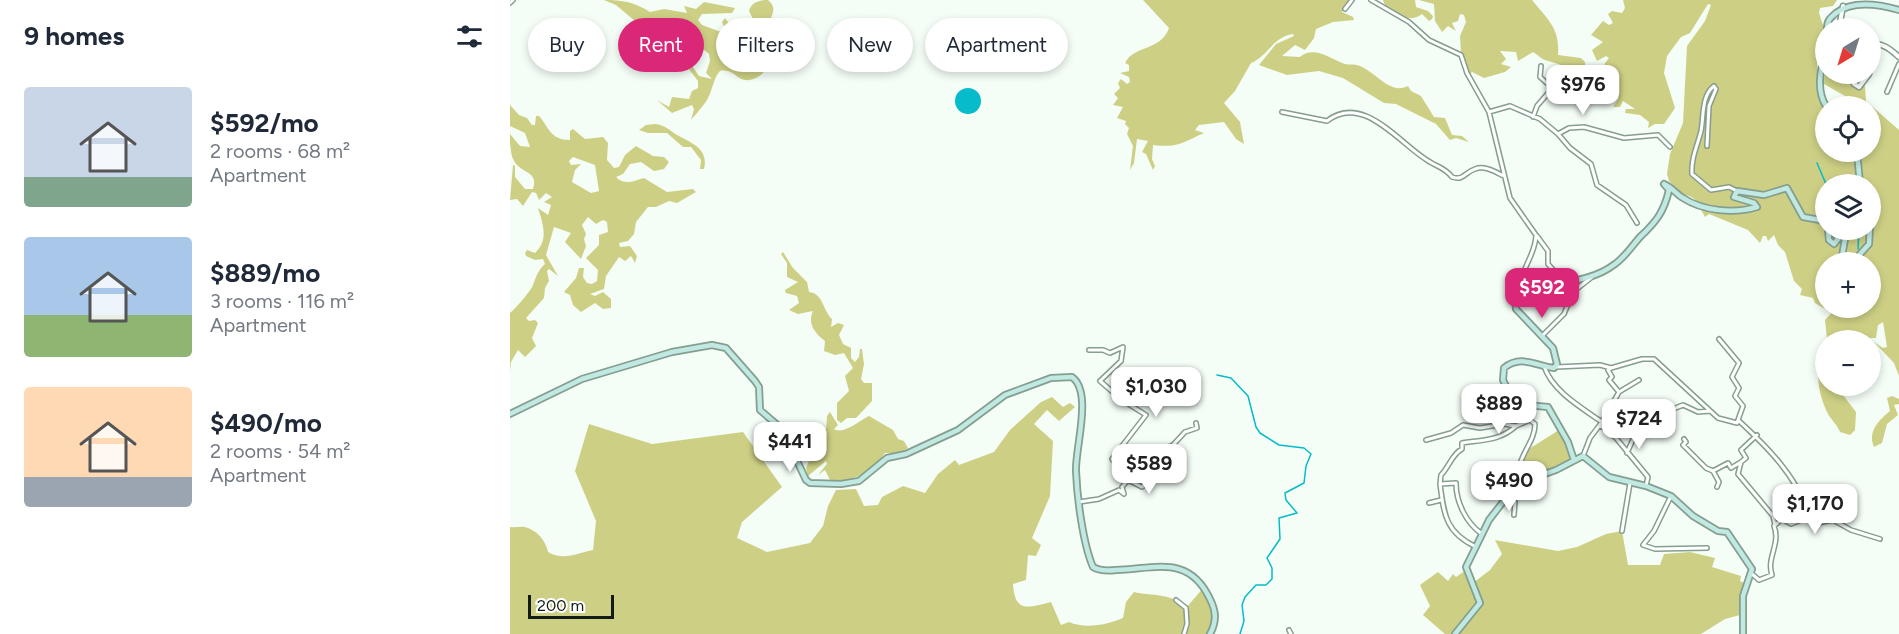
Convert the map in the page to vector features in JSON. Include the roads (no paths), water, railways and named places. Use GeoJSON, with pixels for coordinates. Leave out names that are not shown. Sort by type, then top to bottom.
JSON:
{"type":"FeatureCollection","features":[{"type":"Feature","properties":{"kind":"main road"},"geometry":{"type":"LineString","coordinates":[[1831,18],[1843,6],[1862,2],[1899,10]]}},
{"type":"Feature","properties":{"kind":"main road"},"geometry":{"type":"LineString","coordinates":[[1574,460],[1568,442],[1548,407],[1515,404],[1503,380],[1504,368],[1516,361],[1531,361],[1544,366],[1556,367],[1553,348],[1516,309],[1515,300],[1521,290],[1565,283],[1596,274],[1617,263],[1657,222],[1666,204],[1669,190],[1664,184],[1675,189],[1682,198],[1711,209],[1757,207],[1755,203],[1734,197],[1737,191],[1764,195],[1787,188],[1803,217],[1815,219]]}},
{"type":"Feature","properties":{"kind":"main road"},"geometry":{"type":"LineString","coordinates":[[510,414],[582,379],[672,352],[718,346],[731,352],[759,387],[760,410],[782,429],[806,480],[810,483],[841,484],[859,481],[892,456],[906,454],[948,436],[1011,392],[1051,378],[1072,377],[1078,384],[1083,411],[1076,458],[1079,502],[1093,567],[1104,571],[1175,568],[1189,572],[1204,587],[1212,603],[1216,618],[1210,634]]}},
{"type":"Feature","properties":{"kind":"main road"},"geometry":{"type":"LineString","coordinates":[[1455,634],[1480,603],[1478,592],[1466,570],[1492,514],[1519,484],[1582,456],[1609,477],[1646,486],[1671,496],[1693,516],[1731,536],[1752,569],[1743,596],[1743,634]]}},
{"type":"Feature","properties":{"kind":"street"},"geometry":{"type":"LineString","coordinates":[[1345,9],[1352,0]]}},
{"type":"Feature","properties":{"kind":"street"},"geometry":{"type":"LineString","coordinates":[[1371,0],[1409,22],[1429,40],[1461,55],[1467,73],[1489,112],[1512,202],[1548,251],[1548,264],[1573,292]]}},
{"type":"Feature","properties":{"kind":"street"},"geometry":{"type":"LineString","coordinates":[[1841,18],[1843,6]]}},
{"type":"Feature","properties":{"kind":"street"},"geometry":{"type":"LineString","coordinates":[[1881,44],[1899,57]]}},
{"type":"Feature","properties":{"kind":"street"},"geometry":{"type":"LineString","coordinates":[[1887,92],[1899,64]]}},
{"type":"Feature","properties":{"kind":"street"},"geometry":{"type":"LineString","coordinates":[[1533,117],[1538,106],[1550,92],[1550,85],[1540,77],[1541,66]]}},
{"type":"Feature","properties":{"kind":"street"},"geometry":{"type":"LineString","coordinates":[[1707,146],[1709,106],[1716,89],[1714,86],[1706,96],[1700,132],[1692,156],[1692,174],[1711,190],[1729,188],[1737,191]]}},
{"type":"Feature","properties":{"kind":"street"},"geometry":{"type":"LineString","coordinates":[[1489,112],[1510,106],[1546,123],[1569,148],[1592,164],[1597,184],[1626,205],[1637,223]]}},
{"type":"Feature","properties":{"kind":"street"},"geometry":{"type":"LineString","coordinates":[[1282,112],[1327,121],[1342,112],[1362,115],[1399,135],[1430,162],[1445,168],[1452,177],[1463,177],[1478,168],[1486,168],[1504,176]]}},
{"type":"Feature","properties":{"kind":"street"},"geometry":{"type":"LineString","coordinates":[[1558,134],[1575,127],[1624,138],[1658,135],[1671,147]]}},
{"type":"Feature","properties":{"kind":"street"},"geometry":{"type":"LineString","coordinates":[[1521,290],[1520,280],[1531,256],[1536,234]]}},
{"type":"Feature","properties":{"kind":"street"},"geometry":{"type":"LineString","coordinates":[[1542,335],[1564,314],[1573,292],[1596,274]]}},
{"type":"Feature","properties":{"kind":"street"},"geometry":{"type":"LineString","coordinates":[[1556,367],[1600,365],[1611,368],[1637,360],[1654,359],[1718,418],[1737,423],[1743,406],[1735,396],[1739,388],[1732,377],[1739,363],[1719,339]]}},
{"type":"Feature","properties":{"kind":"street"},"geometry":{"type":"LineString","coordinates":[[1089,350],[1104,350],[1110,353],[1123,347],[1121,361],[1100,381],[1146,416],[1112,459],[1128,480],[1142,487],[1152,481],[1156,468],[1154,456],[1173,446],[1185,432],[1192,432],[1197,428],[1196,423]]}},
{"type":"Feature","properties":{"kind":"street"},"geometry":{"type":"LineString","coordinates":[[1544,366],[1554,383],[1616,438],[1648,477],[1646,486]]}},
{"type":"Feature","properties":{"kind":"street"},"geometry":{"type":"LineString","coordinates":[[1611,368],[1608,370],[1612,377],[1609,380],[1619,392]]}},
{"type":"Feature","properties":{"kind":"street"},"geometry":{"type":"LineString","coordinates":[[1582,456],[1590,438],[1601,424],[1619,392],[1639,380]]}},
{"type":"Feature","properties":{"kind":"street"},"geometry":{"type":"LineString","coordinates":[[1627,453],[1637,430],[1644,421],[1683,405],[1698,412],[1710,411]]}},
{"type":"Feature","properties":{"kind":"street"},"geometry":{"type":"LineString","coordinates":[[1476,547],[1463,541],[1450,526],[1443,512],[1441,500],[1441,475],[1447,471],[1451,460],[1462,449],[1462,443],[1482,442],[1507,434],[1516,426],[1530,420],[1535,427],[1519,461],[1519,484]]}},
{"type":"Feature","properties":{"kind":"street"},"geometry":{"type":"LineString","coordinates":[[1738,420],[1757,435],[1764,448],[1788,473],[1806,505],[1812,524],[1833,520],[1851,530],[1880,539]]}},
{"type":"Feature","properties":{"kind":"street"},"geometry":{"type":"LineString","coordinates":[[1426,440],[1450,434],[1463,425],[1475,428],[1504,424],[1516,426]]}},
{"type":"Feature","properties":{"kind":"street"},"geometry":{"type":"LineString","coordinates":[[1713,471],[1725,463],[1728,463],[1731,468],[1746,458],[1741,450],[1757,435]]}},
{"type":"Feature","properties":{"kind":"street"},"geometry":{"type":"LineString","coordinates":[[1684,439],[1686,441],[1683,445],[1706,468],[1713,471],[1719,482],[1717,487]]}},
{"type":"Feature","properties":{"kind":"street"},"geometry":{"type":"LineString","coordinates":[[1741,462],[1738,474],[1773,516],[1778,535],[1768,565],[1772,575],[1758,580],[1750,573]]}},
{"type":"Feature","properties":{"kind":"street"},"geometry":{"type":"LineString","coordinates":[[1079,502],[1099,499],[1119,490],[1124,494],[1122,487],[1128,480]]}},
{"type":"Feature","properties":{"kind":"street"},"geometry":{"type":"LineString","coordinates":[[1440,483],[1456,483],[1456,493],[1467,522],[1482,534]]}},
{"type":"Feature","properties":{"kind":"street"},"geometry":{"type":"LineString","coordinates":[[1622,531],[1623,510],[1630,483]]}},
{"type":"Feature","properties":{"kind":"street"},"geometry":{"type":"LineString","coordinates":[[1511,492],[1515,502],[1514,515]]}},
{"type":"Feature","properties":{"kind":"street"},"geometry":{"type":"LineString","coordinates":[[1671,496],[1654,531],[1643,545],[1655,549],[1707,548]]}},
{"type":"Feature","properties":{"kind":"street"},"geometry":{"type":"LineString","coordinates":[[1429,503],[1441,500]]}},
{"type":"Feature","properties":{"kind":"street"},"geometry":{"type":"LineString","coordinates":[[1775,525],[1782,519],[1791,524],[1808,517]]}},
{"type":"Feature","properties":{"kind":"street"},"geometry":{"type":"LineString","coordinates":[[1176,600],[1186,608],[1187,624],[1184,634]]}},
{"type":"Feature","properties":{"kind":"water"},"geometry":{"type":"Polygon","coordinates":[[[968,88],[977,92],[981,101],[977,110],[968,114],[959,110],[955,101],[959,92],[968,88]]]}},
{"type":"Feature","properties":{"kind":"waterway"},"geometry":{"type":"LineString","coordinates":[[1817,163],[1822,174]]}},
{"type":"Feature","properties":{"kind":"waterway"},"geometry":{"type":"LineString","coordinates":[[1858,240],[1858,249]]}},
{"type":"Feature","properties":{"kind":"waterway"},"geometry":{"type":"LineString","coordinates":[[1217,375],[1231,378],[1248,396],[1256,427],[1260,433],[1279,445],[1304,448],[1311,454],[1306,466],[1304,483],[1285,493],[1286,500],[1297,513],[1279,518],[1280,539],[1267,558],[1272,568],[1272,579],[1266,585],[1256,585],[1245,597],[1242,605],[1244,621],[1240,634]]}}]}
